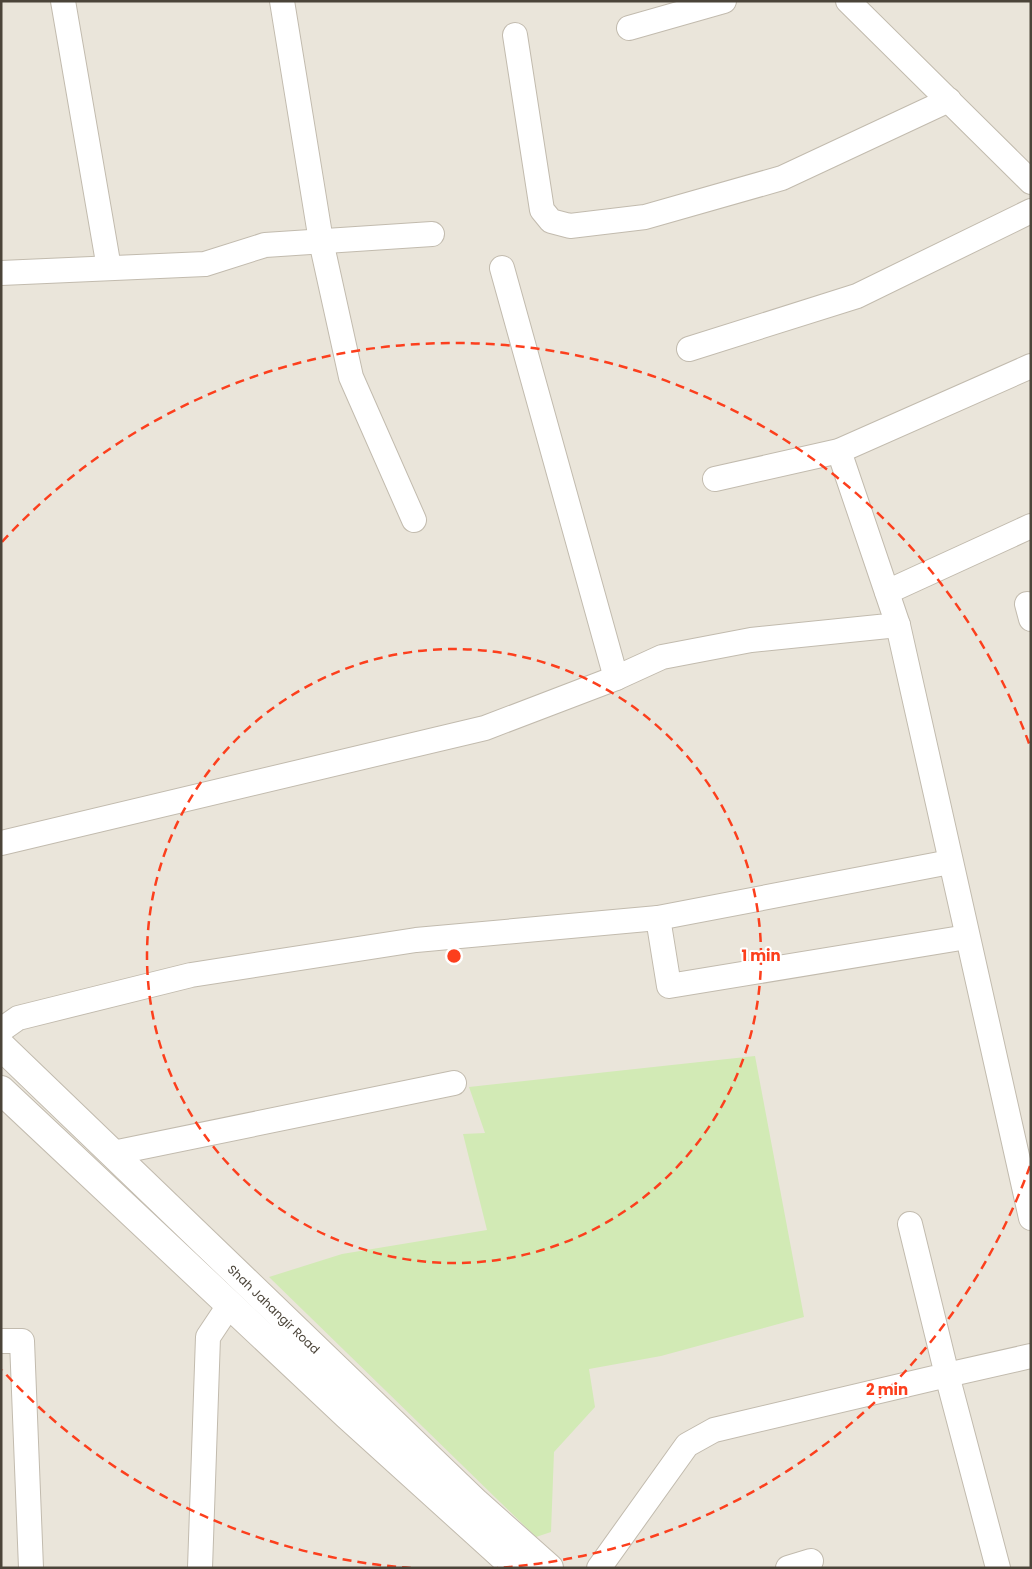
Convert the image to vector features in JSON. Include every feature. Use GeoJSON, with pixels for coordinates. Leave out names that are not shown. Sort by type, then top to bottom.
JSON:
{"type":"FeatureCollection","features":[{"type":"Feature","properties":{"kind":"street"},"geometry":{"type":"LineString","coordinates":[[63,1],[110,268]]}},
{"type":"Feature","properties":{"kind":"street"},"geometry":{"type":"LineString","coordinates":[[282,1],[321,241],[351,377],[414,520]]}},
{"type":"Feature","properties":{"kind":"street"},"geometry":{"type":"LineString","coordinates":[[629,28],[724,1]]}},
{"type":"Feature","properties":{"kind":"street"},"geometry":{"type":"LineString","coordinates":[[848,1],[1031,182]]}},
{"type":"Feature","properties":{"kind":"street"},"geometry":{"type":"LineString","coordinates":[[515,35],[542,210],[552,221],[570,226],[646,217],[782,178],[949,100]]}},
{"type":"Feature","properties":{"kind":"street"},"geometry":{"type":"LineString","coordinates":[[689,349],[857,296],[1031,211]]}},
{"type":"Feature","properties":{"kind":"street"},"geometry":{"type":"LineString","coordinates":[[1,272],[206,264],[265,245],[432,234]]}},
{"type":"Feature","properties":{"kind":"street"},"geometry":{"type":"LineString","coordinates":[[502,268],[616,678]]}},
{"type":"Feature","properties":{"kind":"street"},"geometry":{"type":"LineString","coordinates":[[715,479],[839,451],[1031,366]]}},
{"type":"Feature","properties":{"kind":"street"},"geometry":{"type":"LineString","coordinates":[[839,451],[898,625],[1031,1218]]}},
{"type":"Feature","properties":{"kind":"street"},"geometry":{"type":"LineString","coordinates":[[887,592],[1031,526]]}},
{"type":"Feature","properties":{"kind":"street"},"geometry":{"type":"LineString","coordinates":[[1,843],[485,728],[616,678],[662,656],[751,640],[898,625]]}},
{"type":"Feature","properties":{"kind":"street"},"geometry":{"type":"LineString","coordinates":[[1,1030],[18,1018],[191,975],[416,940],[658,918],[950,862]]}},
{"type":"Feature","properties":{"kind":"street"},"geometry":{"type":"LineString","coordinates":[[658,918],[670,986],[967,937]]}},
{"type":"Feature","properties":{"kind":"street","name":"Shah Jahangir Road"},"geometry":{"type":"LineString","coordinates":[[1,1046],[476,1503],[549,1568]]}},
{"type":"Feature","properties":{"kind":"street"},"geometry":{"type":"LineString","coordinates":[[113,1153],[454,1082]]}},
{"type":"Feature","properties":{"kind":"street"},"geometry":{"type":"LineString","coordinates":[[1,1090],[516,1568]]}},
{"type":"Feature","properties":{"kind":"street"},"geometry":{"type":"LineString","coordinates":[[910,1224],[947,1375],[998,1568]]}},
{"type":"Feature","properties":{"kind":"street"},"geometry":{"type":"LineString","coordinates":[[200,1568],[208,1337],[230,1304]]}},
{"type":"Feature","properties":{"kind":"street"},"geometry":{"type":"LineString","coordinates":[[1,1341],[22,1341],[31,1568]]}},
{"type":"Feature","properties":{"kind":"street"},"geometry":{"type":"LineString","coordinates":[[598,1568],[687,1445],[702,1435],[714,1430],[1031,1356]]}},
{"type":"Feature","properties":{"kind":"street"},"geometry":{"type":"LineString","coordinates":[[788,1568],[811,1561]]}},
{"type":"Feature","properties":{"kind":"shaded area"},"geometry":{"type":"Polygon","coordinates":[[[1,1],[1031,1],[1031,1568],[1,1568],[1,1]]]}},
{"type":"Feature","properties":{"kind":"green space"},"geometry":{"type":"Polygon","coordinates":[[[755,1056],[804,1317],[661,1356],[589,1369],[595,1407],[554,1452],[551,1532],[536,1537],[269,1277],[342,1254],[487,1230],[463,1134],[485,1133],[469,1087],[755,1056]]]}}]}
